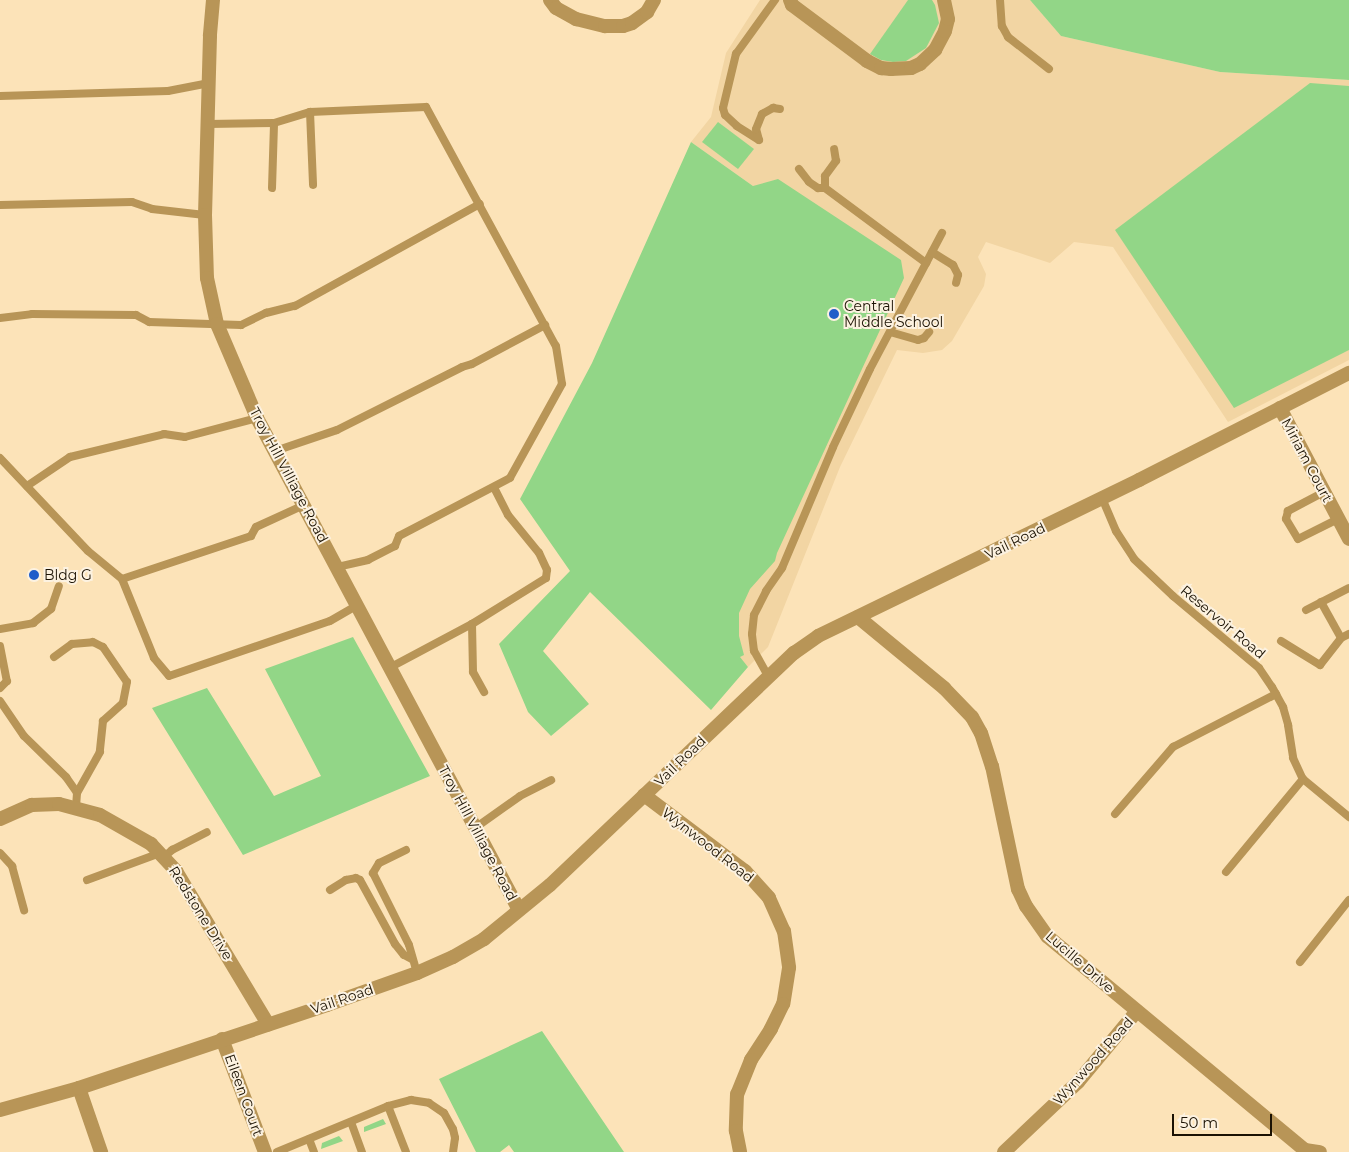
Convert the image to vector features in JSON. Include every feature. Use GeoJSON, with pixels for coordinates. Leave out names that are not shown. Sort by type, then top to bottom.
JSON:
{"type":"FeatureCollection","features":[{"type":"Feature","properties":{"kind":"street","name":"Troy Hill Villiage Road"},"geometry":{"type":"LineString","coordinates":[[214,0],[205,215],[207,278],[217,324],[257,418],[519,910]]}},
{"type":"Feature","properties":{"kind":"street"},"geometry":{"type":"LineString","coordinates":[[550,0],[556,8],[576,20],[605,26],[623,26],[632,23],[646,12],[654,0]]}},
{"type":"Feature","properties":{"kind":"street"},"geometry":{"type":"LineString","coordinates":[[790,0],[792,5],[867,61],[881,68],[891,69],[911,68],[920,64],[934,50],[945,31],[948,19],[944,0]]}},
{"type":"Feature","properties":{"kind":"street","name":"Vail Road"},"geometry":{"type":"LineString","coordinates":[[0,1110],[79,1088],[418,973],[484,939],[550,885],[768,676],[794,653],[818,636],[1102,498],[1349,373]]}},
{"type":"Feature","properties":{"kind":"street","name":"Miriam Court"},"geometry":{"type":"LineString","coordinates":[[1280,408],[1349,539]]}},
{"type":"Feature","properties":{"kind":"street","name":"Lucille Drive"},"geometry":{"type":"LineString","coordinates":[[858,617],[944,688],[972,717],[981,733],[992,766],[1014,872],[1026,906],[1047,936],[1305,1150],[1320,1152]]}},
{"type":"Feature","properties":{"kind":"street","name":"Wynwood Road"},"geometry":{"type":"LineString","coordinates":[[644,795],[745,871],[769,898],[784,931],[789,968],[783,1004],[771,1029],[751,1060],[738,1094],[736,1131],[740,1152]]}},
{"type":"Feature","properties":{"kind":"street","name":"Redstone Drive"},"geometry":{"type":"LineString","coordinates":[[0,819],[32,805],[59,804],[77,800],[127,830],[162,855],[242,978],[268,1024]]}},
{"type":"Feature","properties":{"kind":"street","name":"Wynwood Road"},"geometry":{"type":"LineString","coordinates":[[1004,1152],[1078,1082],[1137,1011]]}},
{"type":"Feature","properties":{"kind":"street","name":"Eileen Court"},"geometry":{"type":"LineString","coordinates":[[222,1038],[265,1152]]}},
{"type":"Feature","properties":{"kind":"street"},"geometry":{"type":"LineString","coordinates":[[79,1088],[101,1152]]}},
{"type":"Feature","properties":{"kind":"lane"},"geometry":{"type":"LineString","coordinates":[[775,0],[736,54],[723,108],[726,115],[737,126],[759,140],[756,129],[762,114],[774,108],[780,109]]}},
{"type":"Feature","properties":{"kind":"lane"},"geometry":{"type":"LineString","coordinates":[[1000,0],[1002,26],[1008,37],[1049,69]]}},
{"type":"Feature","properties":{"kind":"lane"},"geometry":{"type":"LineString","coordinates":[[0,96],[168,90],[210,83]]}},
{"type":"Feature","properties":{"kind":"lane"},"geometry":{"type":"LineString","coordinates":[[208,124],[274,123],[310,112],[426,107],[556,346],[562,384],[510,478],[399,536],[395,546],[368,560],[338,567]]}},
{"type":"Feature","properties":{"kind":"lane"},"geometry":{"type":"LineString","coordinates":[[310,112],[313,186]]}},
{"type":"Feature","properties":{"kind":"lane"},"geometry":{"type":"LineString","coordinates":[[272,188],[274,123]]}},
{"type":"Feature","properties":{"kind":"lane"},"geometry":{"type":"LineString","coordinates":[[825,188],[825,176],[836,161],[834,149]]}},
{"type":"Feature","properties":{"kind":"lane"},"geometry":{"type":"LineString","coordinates":[[799,169],[809,182],[818,188],[825,188],[926,263]]}},
{"type":"Feature","properties":{"kind":"lane"},"geometry":{"type":"LineString","coordinates":[[0,206],[132,202],[152,209],[205,215]]}},
{"type":"Feature","properties":{"kind":"lane"},"geometry":{"type":"LineString","coordinates":[[0,318],[32,314],[136,314],[148,322],[241,325],[266,313],[295,306],[480,204]]}},
{"type":"Feature","properties":{"kind":"lane"},"geometry":{"type":"LineString","coordinates":[[768,676],[754,650],[752,634],[754,615],[766,591],[782,568],[833,447],[942,233]]}},
{"type":"Feature","properties":{"kind":"lane"},"geometry":{"type":"LineString","coordinates":[[932,252],[953,265],[958,275],[956,283]]}},
{"type":"Feature","properties":{"kind":"lane"},"geometry":{"type":"LineString","coordinates":[[275,451],[337,430],[462,367],[472,364],[545,325]]}},
{"type":"Feature","properties":{"kind":"lane"},"geometry":{"type":"LineString","coordinates":[[890,332],[918,340],[924,338],[929,332]]}},
{"type":"Feature","properties":{"kind":"lane"},"geometry":{"type":"LineString","coordinates":[[27,486],[70,458],[164,434],[184,437],[257,418]]}},
{"type":"Feature","properties":{"kind":"lane"},"geometry":{"type":"LineString","coordinates":[[0,458],[88,551],[122,579],[154,658],[169,676],[330,621],[358,605]]}},
{"type":"Feature","properties":{"kind":"lane"},"geometry":{"type":"LineString","coordinates":[[391,667],[472,624],[546,578],[547,570],[539,553],[508,515],[494,487]]}},
{"type":"Feature","properties":{"kind":"lane"},"geometry":{"type":"LineString","coordinates":[[1324,492],[1288,511],[1286,519],[1298,539],[1338,519]]}},
{"type":"Feature","properties":{"kind":"lane","name":"Reservoir Road"},"geometry":{"type":"LineString","coordinates":[[1102,498],[1116,531],[1134,559],[1173,596],[1259,668],[1276,694],[1288,725],[1293,758],[1303,779],[1349,817]]}},
{"type":"Feature","properties":{"kind":"lane"},"geometry":{"type":"LineString","coordinates":[[122,579],[251,536],[256,526],[304,505]]}},
{"type":"Feature","properties":{"kind":"lane"},"geometry":{"type":"LineString","coordinates":[[0,629],[33,623],[51,609],[59,586]]}},
{"type":"Feature","properties":{"kind":"lane"},"geometry":{"type":"LineString","coordinates":[[1306,610],[1349,588]]}},
{"type":"Feature","properties":{"kind":"lane"},"geometry":{"type":"LineString","coordinates":[[1321,602],[1341,638]]}},
{"type":"Feature","properties":{"kind":"lane"},"geometry":{"type":"LineString","coordinates":[[472,624],[474,672],[484,692]]}},
{"type":"Feature","properties":{"kind":"lane"},"geometry":{"type":"LineString","coordinates":[[1281,641],[1320,665],[1341,638],[1349,634]]}},
{"type":"Feature","properties":{"kind":"lane"},"geometry":{"type":"LineString","coordinates":[[54,657],[72,644],[93,642],[103,647],[127,682],[124,703],[103,722],[100,752],[77,800]]}},
{"type":"Feature","properties":{"kind":"lane"},"geometry":{"type":"LineString","coordinates":[[0,646],[7,681],[0,688]]}},
{"type":"Feature","properties":{"kind":"lane"},"geometry":{"type":"LineString","coordinates":[[1115,814],[1173,747],[1276,694]]}},
{"type":"Feature","properties":{"kind":"lane"},"geometry":{"type":"LineString","coordinates":[[0,701],[24,736],[66,777],[77,800]]}},
{"type":"Feature","properties":{"kind":"lane"},"geometry":{"type":"LineString","coordinates":[[1226,872],[1303,779]]}},
{"type":"Feature","properties":{"kind":"lane"},"geometry":{"type":"LineString","coordinates":[[475,828],[520,796],[551,780]]}},
{"type":"Feature","properties":{"kind":"lane"},"geometry":{"type":"LineString","coordinates":[[87,880],[162,855],[207,832]]}},
{"type":"Feature","properties":{"kind":"lane"},"geometry":{"type":"LineString","coordinates":[[406,850],[379,863],[373,873],[410,945],[412,959],[418,973]]}},
{"type":"Feature","properties":{"kind":"lane"},"geometry":{"type":"LineString","coordinates":[[2,857],[12,866],[24,910]]}},
{"type":"Feature","properties":{"kind":"lane"},"geometry":{"type":"LineString","coordinates":[[330,890],[352,878],[360,880],[396,944],[404,955],[412,959]]}},
{"type":"Feature","properties":{"kind":"lane"},"geometry":{"type":"LineString","coordinates":[[1300,962],[1349,900]]}},
{"type":"Feature","properties":{"kind":"lane"},"geometry":{"type":"LineString","coordinates":[[277,1152],[388,1106],[411,1100],[437,1107],[449,1121],[453,1129],[453,1152]]}},
{"type":"Feature","properties":{"kind":"lane"},"geometry":{"type":"LineString","coordinates":[[388,1106],[406,1152]]}},
{"type":"Feature","properties":{"kind":"lane"},"geometry":{"type":"LineString","coordinates":[[351,1122],[362,1152]]}},
{"type":"Feature","properties":{"kind":"lane"},"geometry":{"type":"LineString","coordinates":[[309,1139],[314,1152]]}},
{"type":"Feature","properties":{"kind":"lane"},"geometry":{"type":"LineString","coordinates":[[298,1144],[301,1152]]}},
{"type":"Feature","properties":{"kind":"shaded area","name":"Central Middle School"},"geometry":{"type":"Polygon","coordinates":[[[760,0],[1030,0],[1061,36],[1220,72],[1349,80],[1349,360],[1228,422],[1113,247],[1074,242],[1050,263],[986,242],[978,257],[986,274],[984,286],[952,341],[942,350],[923,353],[897,350],[840,467],[768,647],[748,667],[719,637],[753,186],[691,142],[711,117],[726,53],[760,0]]]}},
{"type":"Feature","properties":{"kind":"green space"},"geometry":{"type":"Polygon","coordinates":[[[908,0],[932,0],[935,5],[939,23],[926,48],[906,61],[893,62],[881,60],[870,54],[908,0]]]}},
{"type":"Feature","properties":{"kind":"green space"},"geometry":{"type":"Polygon","coordinates":[[[1030,0],[1349,0],[1349,80],[1220,72],[1061,36],[1030,0]]]}},
{"type":"Feature","properties":{"kind":"green space"},"geometry":{"type":"Polygon","coordinates":[[[1310,83],[1349,86],[1349,350],[1234,408],[1115,230],[1310,83]]]}},
{"type":"Feature","properties":{"kind":"green space"},"geometry":{"type":"Polygon","coordinates":[[[718,122],[754,149],[738,169],[702,142],[718,122]]]}},
{"type":"Feature","properties":{"kind":"green space"},"geometry":{"type":"Polygon","coordinates":[[[691,142],[753,186],[778,179],[901,260],[904,278],[775,561],[750,589],[739,613],[739,636],[744,655],[740,657],[748,667],[711,710],[590,592],[543,651],[589,704],[551,736],[528,712],[499,644],[570,571],[520,499],[592,363],[691,142]]]}},
{"type":"Feature","properties":{"kind":"green space"},"geometry":{"type":"Polygon","coordinates":[[[353,637],[430,776],[243,855],[152,708],[207,688],[274,796],[321,776],[265,669],[353,637]]]}},
{"type":"Feature","properties":{"kind":"green space"},"geometry":{"type":"Polygon","coordinates":[[[542,1031],[624,1152],[514,1152],[509,1145],[500,1152],[476,1152],[439,1079],[542,1031]]]}},
{"type":"Feature","properties":{"kind":"green space"},"geometry":{"type":"Polygon","coordinates":[[[383,1119],[386,1124],[364,1132],[364,1127],[383,1119]]]}},
{"type":"Feature","properties":{"kind":"green space"},"geometry":{"type":"Polygon","coordinates":[[[339,1136],[343,1141],[321,1149],[322,1143],[339,1136]]]}},
{"type":"Feature","properties":{"kind":"place","name":"Central Middle School"},"geometry":{"type":"Point","coordinates":[834,314]}},
{"type":"Feature","properties":{"kind":"place","name":"Bldg G"},"geometry":{"type":"Point","coordinates":[34,575]}}]}
